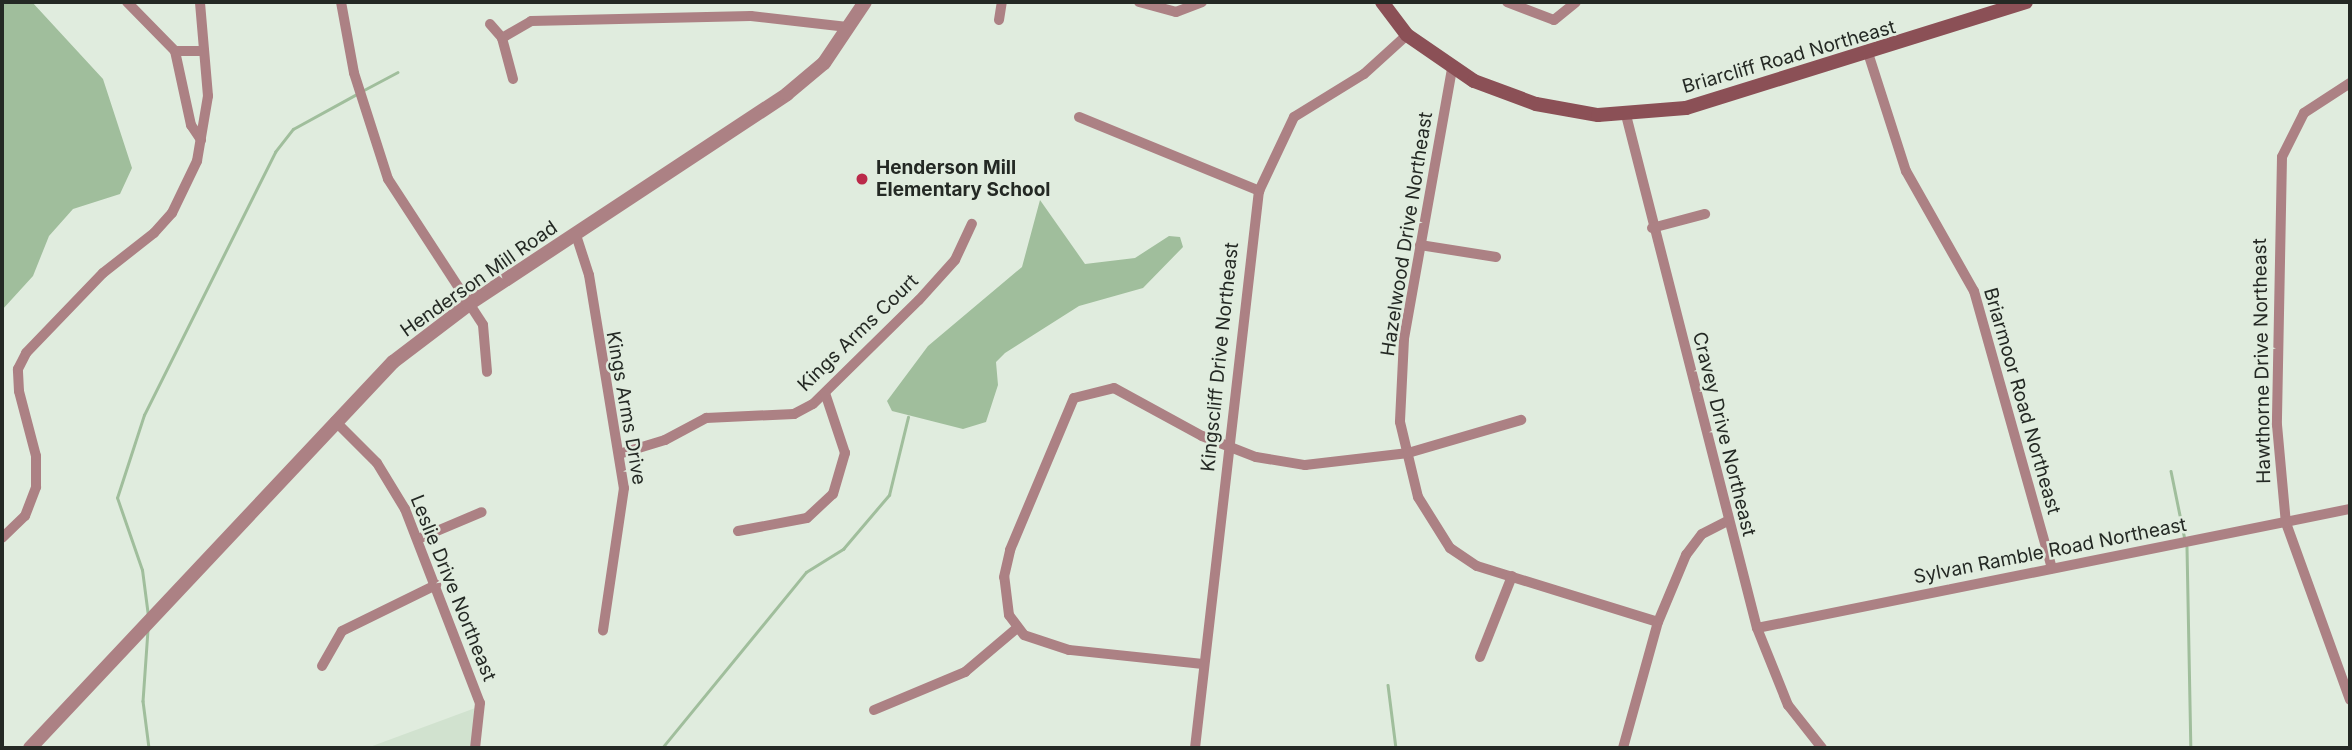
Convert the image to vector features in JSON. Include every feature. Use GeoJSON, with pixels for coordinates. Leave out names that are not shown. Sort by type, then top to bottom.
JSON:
{"type":"FeatureCollection","features":[{"type":"Feature","properties":{"kind":"main road","name":"Briarcliff Road Northeast"},"geometry":{"type":"LineString","coordinates":[[1382,2],[1407,35],[1452,69],[1536,104],[1626,115],[1686,108],[1869,56],[2026,2]]}},
{"type":"Feature","properties":{"kind":"street"},"geometry":{"type":"LineString","coordinates":[[127,2],[175,51],[191,125],[201,140]]}},
{"type":"Feature","properties":{"kind":"street"},"geometry":{"type":"LineString","coordinates":[[2,538],[26,516],[36,487],[36,456],[19,391],[22,361],[55,318],[172,213],[201,140],[208,96],[200,2]]}},
{"type":"Feature","properties":{"kind":"street"},"geometry":{"type":"LineString","coordinates":[[341,2],[354,73],[388,179],[482,325],[487,372]]}},
{"type":"Feature","properties":{"kind":"street","name":"Henderson Mill Road"},"geometry":{"type":"LineString","coordinates":[[30,748],[153,614],[393,362],[469,304],[787,94],[824,63],[865,2]]}},
{"type":"Feature","properties":{"kind":"street"},"geometry":{"type":"LineString","coordinates":[[999,20],[1002,2]]}},
{"type":"Feature","properties":{"kind":"street"},"geometry":{"type":"LineString","coordinates":[[1139,2],[1177,12],[1202,2]]}},
{"type":"Feature","properties":{"kind":"street"},"geometry":{"type":"LineString","coordinates":[[1507,2],[1553,20],[1576,2]]}},
{"type":"Feature","properties":{"kind":"street"},"geometry":{"type":"LineString","coordinates":[[502,38],[531,21],[566,16],[751,16],[847,27]]}},
{"type":"Feature","properties":{"kind":"street"},"geometry":{"type":"LineString","coordinates":[[490,24],[502,38],[513,79]]}},
{"type":"Feature","properties":{"kind":"street","name":"Kingscliff Drive Northeast"},"geometry":{"type":"LineString","coordinates":[[1195,748],[1259,191],[1294,117],[1364,74],[1407,35]]}},
{"type":"Feature","properties":{"kind":"street"},"geometry":{"type":"LineString","coordinates":[[175,51],[204,51]]}},
{"type":"Feature","properties":{"kind":"street","name":"Briarmoor Road Northeast"},"geometry":{"type":"LineString","coordinates":[[1869,56],[1906,171],[1975,291],[2052,568]]}},
{"type":"Feature","properties":{"kind":"street","name":"Hazelwood Drive Northeast"},"geometry":{"type":"LineString","coordinates":[[1452,69],[1404,339],[1400,422],[1425,514],[1450,548],[1477,566],[1658,622]]}},
{"type":"Feature","properties":{"kind":"street","name":"Hawthorne Drive Northeast"},"geometry":{"type":"LineString","coordinates":[[2350,83],[2304,113],[2278,176],[2277,425],[2286,523],[2350,700]]}},
{"type":"Feature","properties":{"kind":"street","name":"Cravey Drive Northeast"},"geometry":{"type":"LineString","coordinates":[[1626,115],[1652,228],[1757,628],[1788,705],[1822,748]]}},
{"type":"Feature","properties":{"kind":"street"},"geometry":{"type":"LineString","coordinates":[[1079,117],[1259,191]]}},
{"type":"Feature","properties":{"kind":"street"},"geometry":{"type":"LineString","coordinates":[[1652,228],[1705,214]]}},
{"type":"Feature","properties":{"kind":"street","name":"Kings Arms Court"},"geometry":{"type":"LineString","coordinates":[[620,454],[665,440],[706,418],[794,414],[825,393],[954,260],[972,224]]}},
{"type":"Feature","properties":{"kind":"street","name":"Kings Arms Drive"},"geometry":{"type":"LineString","coordinates":[[576,235],[589,275],[596,344],[620,454],[624,514],[603,630]]}},
{"type":"Feature","properties":{"kind":"street"},"geometry":{"type":"LineString","coordinates":[[1420,245],[1496,257]]}},
{"type":"Feature","properties":{"kind":"street"},"geometry":{"type":"LineString","coordinates":[[1203,664],[1069,650],[1017,628],[1004,598],[1010,550],[1074,398],[1114,388],[1176,424],[1231,443],[1256,457],[1305,465],[1408,453],[1521,420]]}},
{"type":"Feature","properties":{"kind":"street"},"geometry":{"type":"LineString","coordinates":[[738,531],[807,518],[833,494],[845,453],[825,393]]}},
{"type":"Feature","properties":{"kind":"street","name":"Leslie Drive Northeast"},"geometry":{"type":"LineString","coordinates":[[335,421],[392,485],[418,540],[480,703],[475,748]]}},
{"type":"Feature","properties":{"kind":"street","name":"Sylvan Ramble Road Northeast"},"geometry":{"type":"LineString","coordinates":[[1757,628],[2350,509]]}},
{"type":"Feature","properties":{"kind":"street"},"geometry":{"type":"LineString","coordinates":[[418,540],[482,512]]}},
{"type":"Feature","properties":{"kind":"street"},"geometry":{"type":"LineString","coordinates":[[1623,748],[1658,622],[1686,555],[1702,534],[1727,521]]}},
{"type":"Feature","properties":{"kind":"street"},"geometry":{"type":"LineString","coordinates":[[1480,657],[1512,576]]}},
{"type":"Feature","properties":{"kind":"street"},"geometry":{"type":"LineString","coordinates":[[322,666],[342,631],[436,585]]}},
{"type":"Feature","properties":{"kind":"street"},"geometry":{"type":"LineString","coordinates":[[874,710],[965,672],[1017,628]]}},
{"type":"Feature","properties":{"kind":"shaded area"},"geometry":{"type":"Polygon","coordinates":[[[2,2],[32,2],[103,79],[132,168],[120,194],[73,209],[49,236],[33,276],[2,310],[2,2]]]}},
{"type":"Feature","properties":{"kind":"shaded area"},"geometry":{"type":"Polygon","coordinates":[[[1040,200],[1085,264],[1135,258],[1169,236],[1180,237],[1183,247],[1143,288],[1079,306],[1005,353],[996,362],[998,385],[986,422],[963,429],[892,411],[887,401],[928,346],[1022,267],[1040,200]]]}},
{"type":"Feature","properties":{"kind":"shaded area"},"geometry":{"type":"Polygon","coordinates":[[[478,707],[476,748],[367,748],[478,707]]]}},
{"type":"Feature","properties":{"kind":"waterway"},"geometry":{"type":"LineString","coordinates":[[362,91],[397,72]]}},
{"type":"Feature","properties":{"kind":"waterway"},"geometry":{"type":"LineString","coordinates":[[148,616],[142,570],[117,498],[144,415],[275,152],[293,129],[357,94]]}},
{"type":"Feature","properties":{"kind":"waterway"},"geometry":{"type":"LineString","coordinates":[[662,748],[806,572],[843,549],[889,495],[908,417]]}},
{"type":"Feature","properties":{"kind":"waterway"},"geometry":{"type":"LineString","coordinates":[[2171,471],[2185,540]]}},
{"type":"Feature","properties":{"kind":"waterway"},"geometry":{"type":"LineString","coordinates":[[2187,547],[2191,748]]}},
{"type":"Feature","properties":{"kind":"waterway"},"geometry":{"type":"LineString","coordinates":[[148,630],[143,701],[149,748]]}},
{"type":"Feature","properties":{"kind":"waterway"},"geometry":{"type":"LineString","coordinates":[[1388,685],[1396,748]]}},
{"type":"Feature","properties":{"kind":"waterway"},"geometry":{"type":"LineString","coordinates":[[107,748],[122,748]]}},
{"type":"Feature","properties":{"kind":"place","name":"Henderson Mill Elementary School"},"geometry":{"type":"Point","coordinates":[862,179]}}]}
